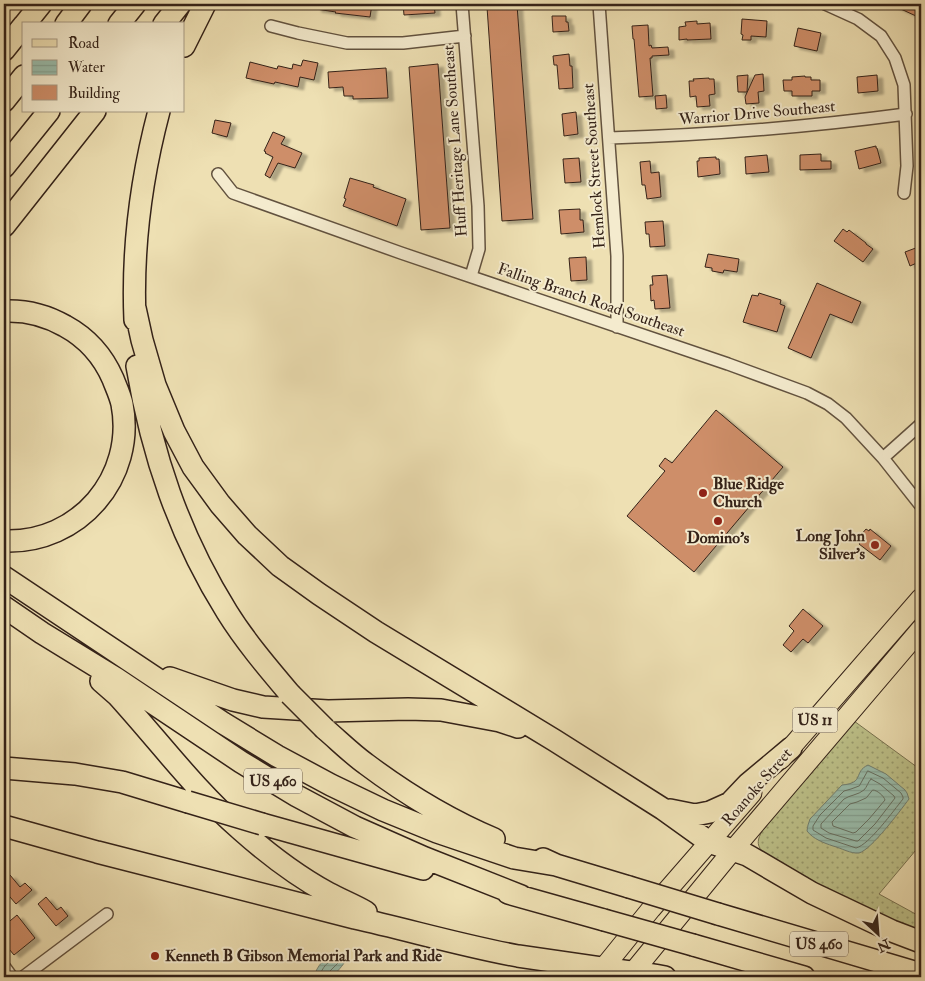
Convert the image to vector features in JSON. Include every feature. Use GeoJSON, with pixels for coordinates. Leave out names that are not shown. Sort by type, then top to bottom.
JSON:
{"type":"FeatureCollection","features":[{"type":"Feature","properties":{"kind":"highway"},"geometry":{"type":"LineString","coordinates":[[26,22],[41,4]]}},
{"type":"Feature","properties":{"kind":"highway"},"geometry":{"type":"LineString","coordinates":[[68,22],[82,4]]}},
{"type":"Feature","properties":{"kind":"highway"},"geometry":{"type":"LineString","coordinates":[[121,22],[135,4]]}},
{"type":"Feature","properties":{"kind":"highway"},"geometry":{"type":"LineString","coordinates":[[166,22],[180,4]]}},
{"type":"Feature","properties":{"kind":"highway"},"geometry":{"type":"LineString","coordinates":[[185,44],[204,4]]}},
{"type":"Feature","properties":{"kind":"highway"},"geometry":{"type":"LineString","coordinates":[[4,50],[22,27]]}},
{"type":"Feature","properties":{"kind":"highway"},"geometry":{"type":"LineString","coordinates":[[4,102],[22,79]]}},
{"type":"Feature","properties":{"kind":"highway"},"geometry":{"type":"LineString","coordinates":[[4,167],[48,112]]}},
{"type":"Feature","properties":{"kind":"highway"},"geometry":{"type":"LineString","coordinates":[[4,226],[94,112]]}},
{"type":"Feature","properties":{"kind":"highway"},"geometry":{"type":"LineString","coordinates":[[159,112],[149,155],[139,218],[135,268],[138,367],[151,436],[169,493],[184,532],[207,577],[228,613],[258,656],[290,694],[325,729],[366,764],[403,790],[441,813],[482,834],[556,865]]}},
{"type":"Feature","properties":{"kind":"highway"},"geometry":{"type":"LineString","coordinates":[[135,308],[155,385],[174,431],[193,467],[220,504],[280,566],[376,632],[554,740],[663,809],[709,842],[747,855],[812,893],[892,931],[921,942]]}},
{"type":"Feature","properties":{"kind":"highway"},"geometry":{"type":"LineString","coordinates":[[4,311],[16,310],[40,314],[73,330],[89,344],[102,358],[110,373],[121,403],[123,419],[121,455],[114,474],[104,492],[91,508],[76,520],[55,532],[23,541],[4,541]]}},
{"type":"Feature","properties":{"kind":"highway","name":"US 460"},"geometry":{"type":"LineString","coordinates":[[4,577],[223,723],[277,756],[383,810],[437,832],[514,858],[556,865],[921,974]]}},
{"type":"Feature","properties":{"kind":"highway","name":"US 460"},"geometry":{"type":"LineString","coordinates":[[4,607],[42,633],[117,679],[241,762],[297,796],[355,827],[425,858],[521,896]]}},
{"type":"Feature","properties":{"kind":"highway"},"geometry":{"type":"LineString","coordinates":[[42,633],[117,695],[202,791],[240,830],[296,873],[327,892],[398,928]]}},
{"type":"Feature","properties":{"kind":"highway"},"geometry":{"type":"LineString","coordinates":[[132,662],[171,679],[232,700],[263,707],[328,711],[441,710],[500,721],[554,740]]}},
{"type":"Feature","properties":{"kind":"highway"},"geometry":{"type":"LineString","coordinates":[[663,809],[695,815],[710,812],[730,803],[748,784],[791,748]]}},
{"type":"Feature","properties":{"kind":"highway","name":"US 460"},"geometry":{"type":"LineString","coordinates":[[4,768],[75,774],[122,782],[262,824],[804,977]]}},
{"type":"Feature","properties":{"kind":"highway"},"geometry":{"type":"LineString","coordinates":[[4,826],[446,941],[600,973],[665,977]]}},
{"type":"Feature","properties":{"kind":"highway"},"geometry":{"type":"LineString","coordinates":[[518,956],[529,963],[556,971],[564,977]]}},
{"type":"Feature","properties":{"kind":"main road","name":"Roanoke Street"},"geometry":{"type":"LineString","coordinates":[[600,973],[709,842],[921,598]]}},
{"type":"Feature","properties":{"kind":"main road","name":"Roanoke Street"},"geometry":{"type":"LineString","coordinates":[[631,974],[921,629]]}},
{"type":"Feature","properties":{"kind":"street","name":"Huff Heritage Lane Southeast"},"geometry":{"type":"LineString","coordinates":[[462,4],[478,215],[479,249],[471,276]]}},
{"type":"Feature","properties":{"kind":"street","name":"Hemlock Street Southeast"},"geometry":{"type":"LineString","coordinates":[[599,4],[617,256],[617,327]]}},
{"type":"Feature","properties":{"kind":"street"},"geometry":{"type":"LineString","coordinates":[[825,4],[858,19],[881,36],[895,58],[904,85],[906,114],[907,166],[904,194]]}},
{"type":"Feature","properties":{"kind":"street"},"geometry":{"type":"LineString","coordinates":[[271,26],[347,43],[403,43],[465,36]]}},
{"type":"Feature","properties":{"kind":"street","name":"Warrior Drive Southeast"},"geometry":{"type":"LineString","coordinates":[[609,138],[668,136],[834,123],[906,114]]}},
{"type":"Feature","properties":{"kind":"street","name":"Falling Branch Road Southeast"},"geometry":{"type":"LineString","coordinates":[[218,174],[233,193],[807,393],[828,404],[846,418],[883,458],[921,506]]}},
{"type":"Feature","properties":{"kind":"street"},"geometry":{"type":"LineString","coordinates":[[883,458],[921,424]]}},
{"type":"Feature","properties":{"kind":"street"},"geometry":{"type":"LineString","coordinates":[[23,977],[107,914]]}},
{"type":"Feature","properties":{"kind":"street"},"geometry":{"type":"LineString","coordinates":[[4,966],[12,977]]}},
{"type":"Feature","properties":{"kind":"green space"},"geometry":{"type":"Polygon","coordinates":[[[854,721],[921,770],[921,844],[879,894],[921,917],[921,933],[815,883],[762,851],[758,844],[762,831],[854,721]]]}},
{"type":"Feature","properties":{"kind":"water"},"geometry":{"type":"Polygon","coordinates":[[[868,765],[886,774],[907,793],[909,799],[899,812],[878,838],[859,853],[849,852],[812,836],[807,831],[810,819],[842,785],[854,782],[861,771],[868,765]]]}},
{"type":"Feature","properties":{"kind":"water"},"geometry":{"type":"Polygon","coordinates":[[[335,952],[341,954],[345,960],[333,977],[314,977],[322,962],[335,952]]]}},
{"type":"Feature","properties":{"kind":"building"},"geometry":{"type":"Polygon","coordinates":[[[317,4],[372,4],[370,17],[316,9],[317,4]]]}},
{"type":"Feature","properties":{"kind":"building"},"geometry":{"type":"Polygon","coordinates":[[[403,4],[434,4],[435,13],[404,15],[403,4]]]}},
{"type":"Feature","properties":{"kind":"building"},"geometry":{"type":"Polygon","coordinates":[[[890,4],[921,4],[921,6],[916,16],[890,4]]]}},
{"type":"Feature","properties":{"kind":"building"},"geometry":{"type":"Polygon","coordinates":[[[517,5],[533,219],[502,221],[487,7],[517,5]]]}},
{"type":"Feature","properties":{"kind":"building"},"geometry":{"type":"Polygon","coordinates":[[[552,16],[566,16],[569,31],[553,32],[552,16]]]}},
{"type":"Feature","properties":{"kind":"building"},"geometry":{"type":"Polygon","coordinates":[[[742,19],[767,21],[766,37],[751,36],[751,40],[742,40],[742,19]]]}},
{"type":"Feature","properties":{"kind":"building"},"geometry":{"type":"Polygon","coordinates":[[[697,21],[697,24],[710,23],[711,39],[679,40],[679,27],[686,26],[685,22],[697,21]]]}},
{"type":"Feature","properties":{"kind":"building"},"geometry":{"type":"Polygon","coordinates":[[[648,25],[649,46],[651,45],[652,48],[668,47],[669,55],[652,56],[650,58],[653,96],[639,97],[632,26],[648,25]]]}},
{"type":"Feature","properties":{"kind":"building"},"geometry":{"type":"Polygon","coordinates":[[[798,28],[821,33],[817,51],[794,46],[798,28]]]}},
{"type":"Feature","properties":{"kind":"building"},"geometry":{"type":"Polygon","coordinates":[[[569,54],[570,66],[572,66],[573,88],[559,89],[557,65],[554,65],[553,56],[569,54]]]}},
{"type":"Feature","properties":{"kind":"building"},"geometry":{"type":"Polygon","coordinates":[[[303,60],[318,63],[314,80],[300,77],[298,87],[246,78],[250,62],[277,69],[279,66],[292,69],[293,64],[301,66],[303,60]]]}},
{"type":"Feature","properties":{"kind":"building"},"geometry":{"type":"Polygon","coordinates":[[[438,64],[450,228],[421,230],[409,67],[438,64]]]}},
{"type":"Feature","properties":{"kind":"building"},"geometry":{"type":"Polygon","coordinates":[[[386,68],[388,98],[353,99],[353,96],[344,96],[343,87],[329,88],[328,72],[386,68]]]}},
{"type":"Feature","properties":{"kind":"building"},"geometry":{"type":"Polygon","coordinates":[[[763,74],[764,91],[758,92],[759,103],[746,104],[745,97],[755,75],[763,74]]]}},
{"type":"Feature","properties":{"kind":"building"},"geometry":{"type":"Polygon","coordinates":[[[748,75],[747,92],[738,92],[737,76],[748,75]]]}},
{"type":"Feature","properties":{"kind":"building"},"geometry":{"type":"Polygon","coordinates":[[[877,75],[878,91],[858,93],[857,77],[877,75]]]}},
{"type":"Feature","properties":{"kind":"building"},"geometry":{"type":"Polygon","coordinates":[[[792,77],[811,77],[811,80],[820,80],[820,91],[812,91],[812,96],[792,96],[792,91],[784,91],[783,80],[792,80],[792,77]]]}},
{"type":"Feature","properties":{"kind":"building"},"geometry":{"type":"Polygon","coordinates":[[[714,79],[715,94],[709,95],[710,106],[697,107],[696,96],[690,97],[689,81],[714,79]]]}},
{"type":"Feature","properties":{"kind":"building"},"geometry":{"type":"Polygon","coordinates":[[[666,95],[667,108],[656,109],[655,96],[666,95]]]}},
{"type":"Feature","properties":{"kind":"building"},"geometry":{"type":"Polygon","coordinates":[[[576,112],[578,134],[564,136],[562,114],[576,112]]]}},
{"type":"Feature","properties":{"kind":"building"},"geometry":{"type":"Polygon","coordinates":[[[215,120],[231,123],[227,137],[212,133],[215,120]]]}},
{"type":"Feature","properties":{"kind":"building"},"geometry":{"type":"Polygon","coordinates":[[[273,132],[285,137],[281,144],[302,153],[295,168],[278,163],[270,178],[265,175],[273,157],[264,151],[273,132]]]}},
{"type":"Feature","properties":{"kind":"building"},"geometry":{"type":"Polygon","coordinates":[[[876,146],[881,163],[859,169],[855,151],[876,146]]]}},
{"type":"Feature","properties":{"kind":"building"},"geometry":{"type":"Polygon","coordinates":[[[821,154],[821,161],[831,161],[831,169],[800,170],[800,155],[821,154]]]}},
{"type":"Feature","properties":{"kind":"building"},"geometry":{"type":"Polygon","coordinates":[[[767,155],[769,172],[746,174],[745,157],[767,155]]]}},
{"type":"Feature","properties":{"kind":"building"},"geometry":{"type":"Polygon","coordinates":[[[716,157],[716,159],[719,159],[720,174],[698,177],[697,161],[699,161],[699,158],[716,157]]]}},
{"type":"Feature","properties":{"kind":"building"},"geometry":{"type":"Polygon","coordinates":[[[579,158],[581,182],[565,183],[563,159],[579,158]]]}},
{"type":"Feature","properties":{"kind":"building"},"geometry":{"type":"Polygon","coordinates":[[[650,161],[651,173],[659,172],[661,197],[647,199],[645,185],[642,185],[640,162],[650,161]]]}},
{"type":"Feature","properties":{"kind":"building"},"geometry":{"type":"Polygon","coordinates":[[[350,178],[374,185],[373,187],[406,199],[397,226],[343,206],[350,178]]]}},
{"type":"Feature","properties":{"kind":"building"},"geometry":{"type":"Polygon","coordinates":[[[580,209],[580,220],[583,220],[584,232],[561,234],[559,210],[580,209]]]}},
{"type":"Feature","properties":{"kind":"building"},"geometry":{"type":"Polygon","coordinates":[[[663,221],[665,246],[650,247],[649,234],[646,234],[645,222],[663,221]]]}},
{"type":"Feature","properties":{"kind":"building"},"geometry":{"type":"Polygon","coordinates":[[[843,229],[847,232],[849,230],[873,249],[863,262],[834,241],[843,229]]]}},
{"type":"Feature","properties":{"kind":"building"},"geometry":{"type":"Polygon","coordinates":[[[921,246],[921,261],[910,266],[905,252],[921,246]]]}},
{"type":"Feature","properties":{"kind":"building"},"geometry":{"type":"Polygon","coordinates":[[[708,254],[739,259],[737,272],[724,270],[723,273],[712,271],[712,268],[705,267],[708,254]]]}},
{"type":"Feature","properties":{"kind":"building"},"geometry":{"type":"Polygon","coordinates":[[[586,257],[587,280],[571,281],[569,258],[586,257]]]}},
{"type":"Feature","properties":{"kind":"building"},"geometry":{"type":"Polygon","coordinates":[[[667,275],[670,308],[655,309],[654,300],[651,301],[650,285],[653,285],[652,276],[667,275]]]}},
{"type":"Feature","properties":{"kind":"building"},"geometry":{"type":"Polygon","coordinates":[[[817,283],[861,302],[852,323],[830,314],[811,358],[788,348],[817,283]]]}},
{"type":"Feature","properties":{"kind":"building"},"geometry":{"type":"Polygon","coordinates":[[[759,293],[781,300],[780,304],[785,306],[777,332],[743,322],[752,295],[758,296],[759,293]]]}},
{"type":"Feature","properties":{"kind":"building","name":"Blue Ridge Church"},"geometry":{"type":"Polygon","coordinates":[[[716,410],[783,467],[694,572],[627,516],[665,471],[659,466],[665,458],[672,463],[716,410]]]}},
{"type":"Feature","properties":{"kind":"building","name":"Long John Silver's"},"geometry":{"type":"Polygon","coordinates":[[[866,529],[869,531],[870,529],[891,546],[880,560],[859,544],[863,539],[860,536],[866,529]]]}},
{"type":"Feature","properties":{"kind":"building"},"geometry":{"type":"Polygon","coordinates":[[[803,609],[823,626],[808,643],[803,639],[791,652],[783,645],[794,631],[789,626],[803,609]]]}},
{"type":"Feature","properties":{"kind":"building"},"geometry":{"type":"Polygon","coordinates":[[[10,875],[20,887],[25,883],[32,890],[16,904],[4,890],[4,880],[10,875]]]}},
{"type":"Feature","properties":{"kind":"building"},"geometry":{"type":"Polygon","coordinates":[[[46,897],[57,910],[61,907],[68,916],[56,926],[38,904],[46,897]]]}},
{"type":"Feature","properties":{"kind":"building"},"geometry":{"type":"Polygon","coordinates":[[[17,915],[35,938],[14,955],[4,943],[4,926],[17,915]]]}},
{"type":"Feature","properties":{"kind":"place","name":"Blue Ridge Church"},"geometry":{"type":"Point","coordinates":[703,493]}},
{"type":"Feature","properties":{"kind":"place","name":"Domino's"},"geometry":{"type":"Point","coordinates":[718,521]}},
{"type":"Feature","properties":{"kind":"place","name":"Long John Silver's"},"geometry":{"type":"Point","coordinates":[875,545]}},
{"type":"Feature","properties":{"kind":"place","name":"Kenneth B Gibson Memorial Park and Ride"},"geometry":{"type":"Point","coordinates":[155,956]}}]}
